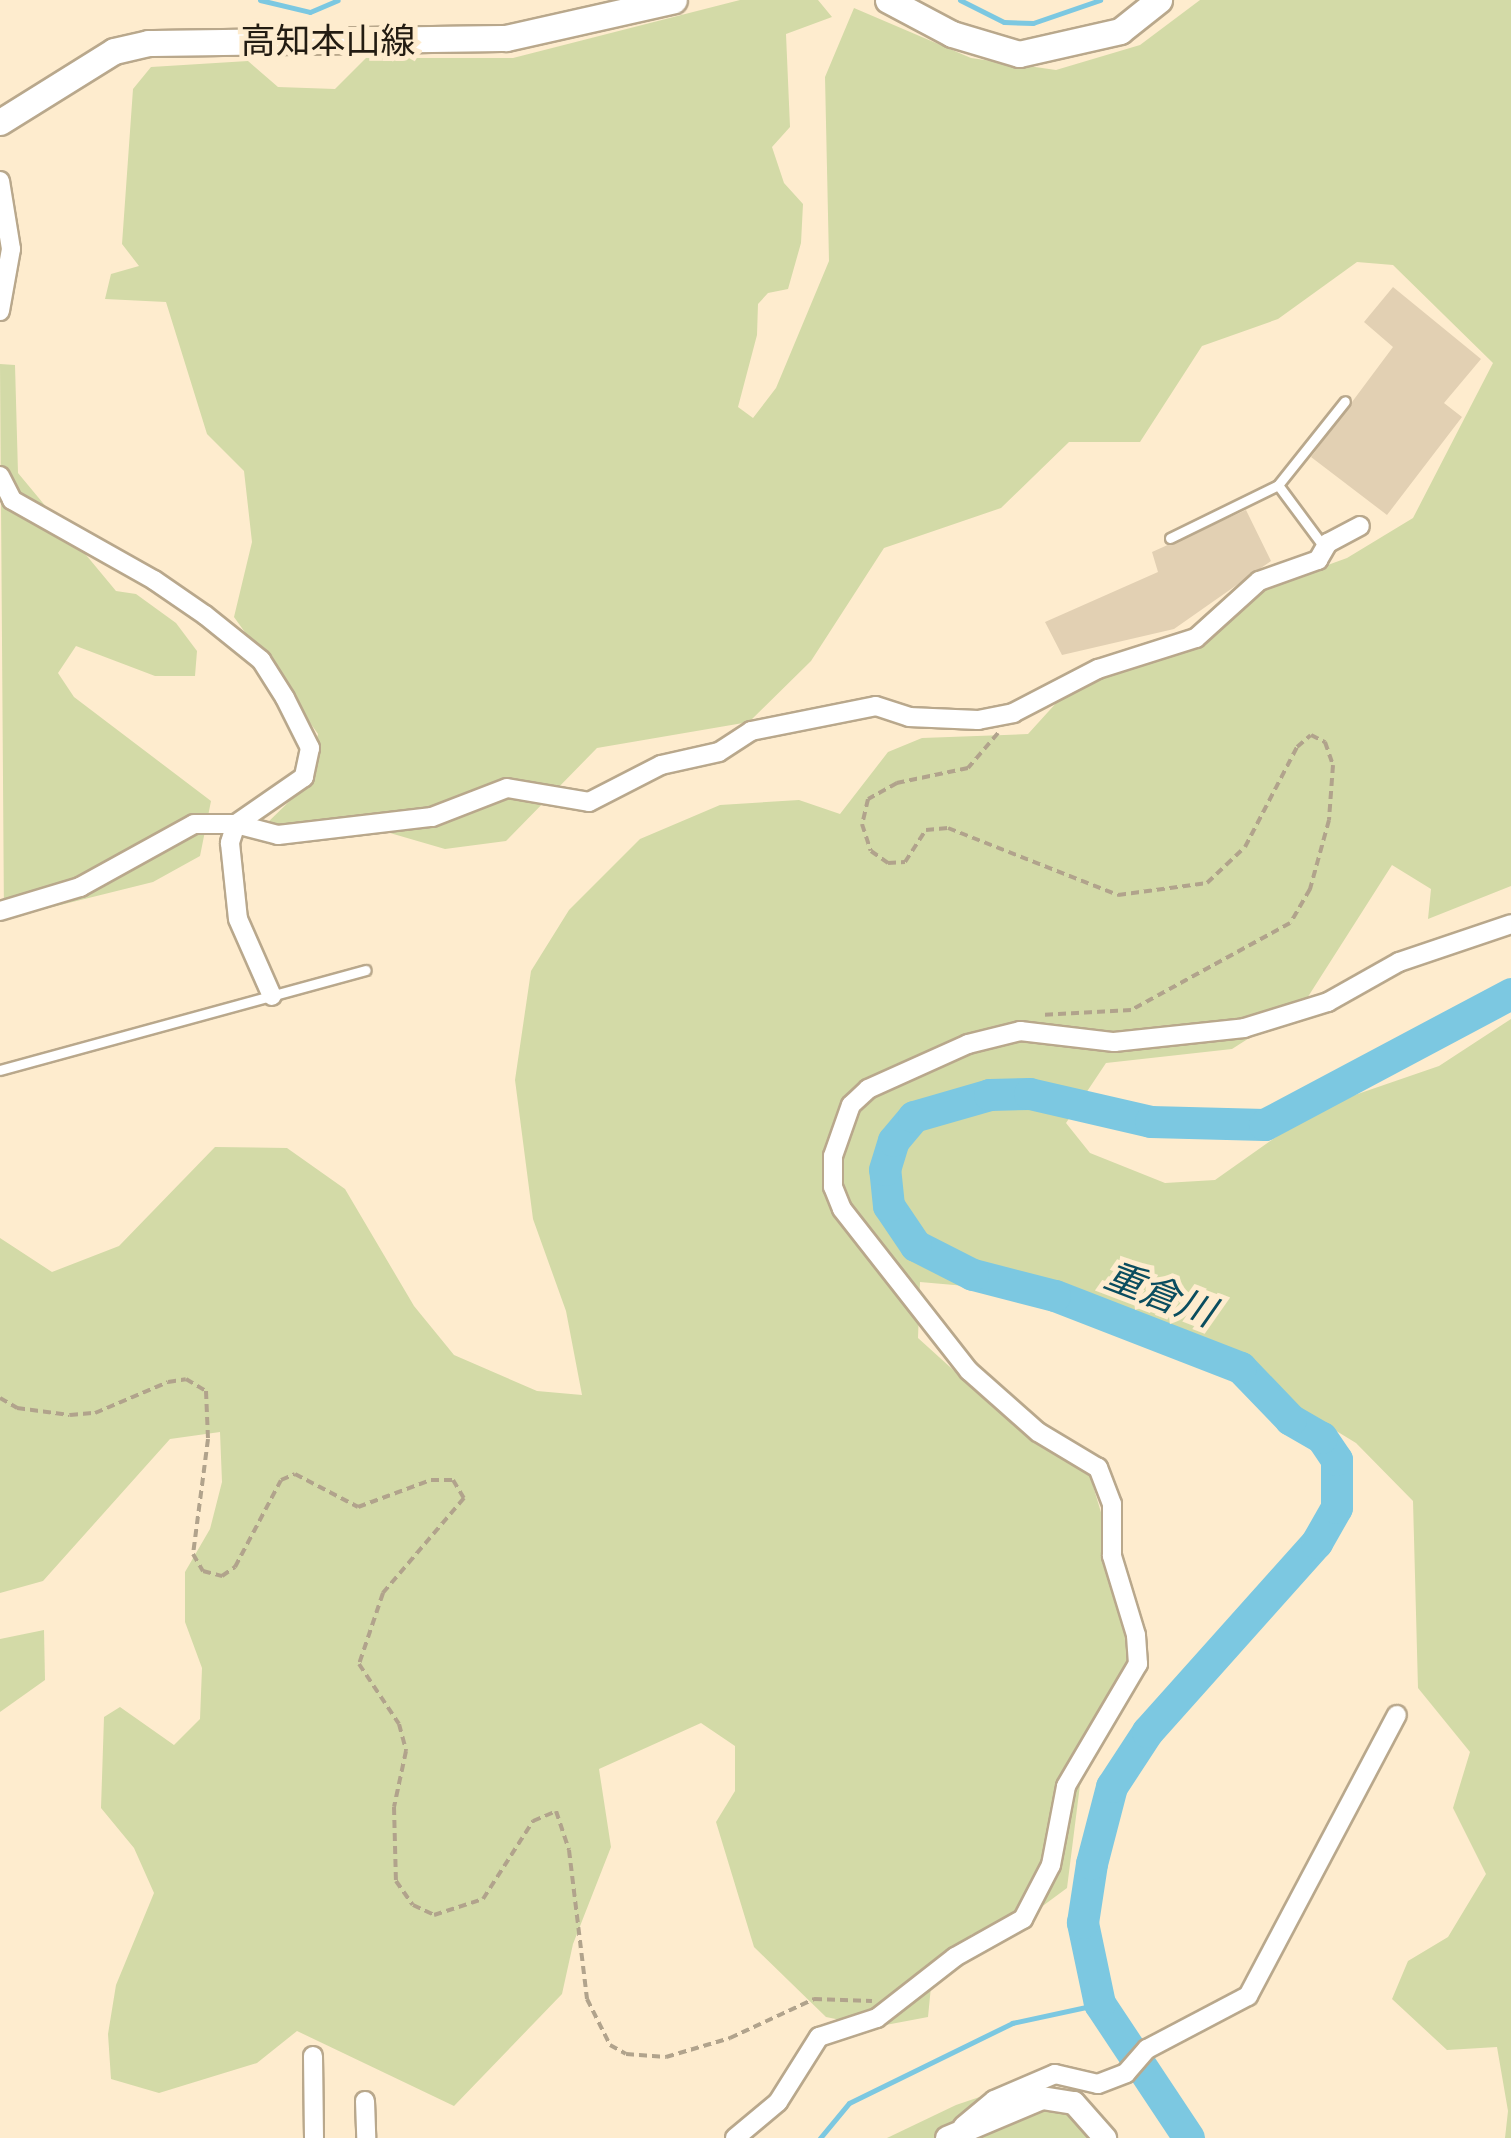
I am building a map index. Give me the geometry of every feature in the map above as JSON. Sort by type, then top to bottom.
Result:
[{"type":"main road","name":"高知本山線","points":[[0,122],[114,52],[148,43],[506,38],[674,0]]},
{"type":"main road","points":[[888,0],[952,34],[1019,54],[1120,30],[1159,0]]},
{"type":"street","points":[[0,181],[11,249],[0,311]]},
{"type":"street","points":[[0,476],[12,500],[154,580],[261,660],[310,748],[304,778],[236,824],[230,879],[238,918],[272,996]]},
{"type":"street","points":[[0,911],[80,887],[194,824],[236,824],[278,834],[432,818],[507,788],[589,802],[661,765],[719,752],[751,732],[876,706],[909,717],[978,720],[1013,713],[1098,669],[1196,638],[1259,580],[1318,560],[1325,549],[1360,526]]},
{"type":"street","points":[[735,2138],[778,2102],[819,2036],[859,2028],[897,2004],[955,1957],[1023,1918],[1041,1894],[1066,1786],[1138,1664],[1112,1556],[1112,1504],[1098,1468],[1038,1432],[969,1370],[912,1305],[833,1187],[839,1128],[868,1089],[968,1044],[1020,1031],[1114,1042],[1244,1028],[1328,1002],[1399,962],[1511,924]]},
{"type":"street","points":[[949,2137],[994,2100],[1043,2078],[1066,2074],[1098,2084],[1126,2073],[1129,2063],[1146,2049],[1248,1996],[1396,1715]]},
{"type":"street","points":[[313,2056],[314,2138]]},
{"type":"street","points":[[949,2137],[1026,2102],[1060,2098],[1089,2113],[1105,2138]]},
{"type":"street","points":[[365,2101],[366,2138]]},
{"type":"lane","points":[[1170,538],[1278,486],[1345,402]]},
{"type":"lane","points":[[1278,486],[1325,549]]},
{"type":"lane","points":[[0,1070],[366,970]]},
{"type":"path","points":[[1013,713],[968,768],[897,783],[868,799],[862,824],[871,851],[888,862],[905,862],[926,830],[948,828],[1118,895],[1207,883],[1245,847],[1297,747],[1311,734],[1325,742],[1333,765],[1330,820],[1310,888],[1290,922],[1131,1010],[1071,1009],[1038,1016],[1020,1031]]},
{"type":"path","points":[[0,1398],[17,1408],[70,1415],[95,1413],[168,1382],[186,1380],[206,1391],[208,1439],[193,1554],[203,1571],[222,1576],[235,1568],[281,1480],[295,1474],[358,1507],[431,1480],[453,1480],[464,1498],[383,1593],[360,1652],[368,1683],[398,1724],[406,1751],[394,1807],[396,1881],[412,1906],[434,1916],[468,1909],[494,1887],[534,1821],[556,1810],[570,1850],[587,1999],[610,2045],[626,2054],[666,2057],[730,2038],[814,1999],[897,2004]]},
{"type":"green space","points":[[740,0],[818,0],[832,17],[786,34],[790,127],[772,147],[784,183],[803,204],[801,243],[788,289],[768,293],[758,304],[757,335],[738,407],[753,418],[776,388],[829,261],[825,77],[854,8],[971,58],[1056,70],[1140,45],[1200,0],[1511,0],[1511,886],[1428,919],[1431,889],[1392,865],[1304,1003],[1232,1049],[1106,1063],[1066,1123],[1090,1153],[1165,1183],[1215,1180],[1317,1108],[1439,1066],[1511,1019],[1511,2138],[1505,2138],[1508,2111],[1497,2047],[1447,2050],[1392,1999],[1408,1961],[1448,1937],[1486,1874],[1453,1808],[1470,1752],[1418,1688],[1413,1501],[1356,1443],[1181,1336],[977,1287],[920,1282],[918,1338],[992,1405],[1082,1449],[1109,1539],[1130,1640],[1127,1691],[1080,1785],[1067,1888],[1021,1922],[972,1934],[933,1966],[928,2017],[875,2027],[826,2017],[754,1947],[716,1822],[735,1791],[735,1746],[701,1723],[599,1769],[611,1847],[573,1944],[562,1994],[454,2106],[297,2031],[257,2063],[159,2093],[111,2079],[108,2034],[116,1985],[154,1893],[134,1848],[101,1808],[104,1717],[120,1707],[174,1745],[200,1719],[202,1668],[185,1622],[185,1572],[210,1529],[222,1482],[220,1432],[170,1439],[43,1581],[0,1593],[0,1238],[52,1272],[119,1246],[215,1147],[287,1148],[345,1189],[414,1306],[454,1355],[537,1391],[582,1395],[566,1311],[533,1219],[515,1080],[531,971],[569,910],[640,839],[720,805],[799,800],[840,814],[888,752],[922,738],[1028,734],[1088,668],[1182,642],[1270,586],[1347,558],[1413,518],[1493,363],[1393,265],[1357,262],[1278,319],[1202,346],[1140,442],[1069,442],[1001,508],[884,548],[811,661],[749,722],[597,748],[506,841],[445,849],[359,824],[263,827],[304,787],[318,734],[234,617],[252,542],[244,471],[207,434],[166,302],[105,299],[111,274],[139,266],[122,244],[133,89],[151,67],[248,61],[278,87],[335,89],[366,58],[513,58]]},
{"type":"green space","points":[[0,364],[15,365],[18,473],[116,591],[136,594],[176,623],[197,651],[195,676],[155,676],[76,646],[58,673],[74,697],[211,801],[200,856],[153,882],[4,919]]},
{"type":"green space","points":[[44,1630],[45,1680],[0,1712],[0,1639]]},
{"type":"green space","points":[[1030,2080],[1094,2138],[887,2138],[956,2105]]},
{"type":"building","points":[[1393,287],[1481,359],[1444,403],[1462,417],[1387,515],[1311,457],[1393,347],[1364,322]]},
{"type":"building","points":[[1246,510],[1271,561],[1174,629],[1062,655],[1045,622],[1158,572],[1152,552]]},
{"type":"waterway","points":[[260,0],[310,12],[338,0]]},
{"type":"waterway","points":[[960,0],[1004,22],[1033,23],[1100,0]]},
{"type":"waterway","name":"重倉川","points":[[1189,2138],[1100,2004],[1083,1923],[1092,1864],[1112,1787],[1148,1732],[1317,1543],[1337,1508],[1337,1460],[1322,1438],[1291,1420],[1241,1368],[1055,1296],[973,1275],[916,1246],[889,1206],[885,1170],[894,1141],[914,1117],[990,1095],[1030,1094],[1151,1122],[1265,1125],[1511,994]]},
{"type":"waterway","points":[[820,2138],[849,2103],[1012,2023],[1100,2004]]}]
